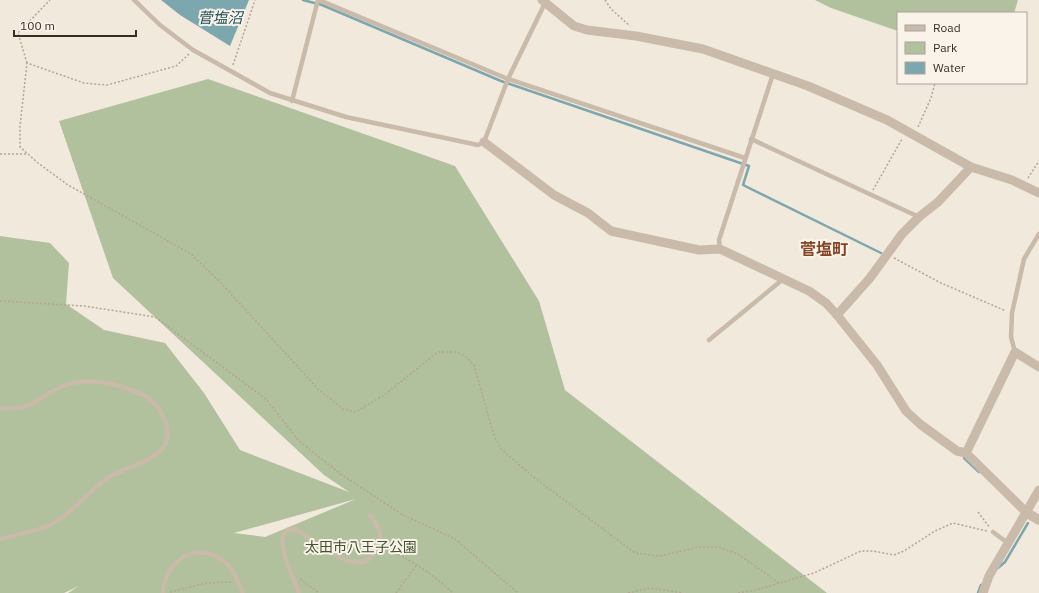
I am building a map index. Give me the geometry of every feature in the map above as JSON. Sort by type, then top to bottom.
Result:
[{"type":"street","points":[[544,1],[574,26],[587,30],[636,36],[703,49],[744,62],[808,86],[849,102],[910,132],[971,167],[1024,185],[1039,193]]},
{"type":"street","points":[[484,142],[554,195],[588,213],[610,231],[699,250],[720,249],[782,280],[809,291],[826,302],[877,365],[906,411],[920,424],[957,451],[966,453],[1027,513],[1039,520]]},
{"type":"street","points":[[836,315],[870,278],[902,234],[919,217],[938,202],[971,167]]},
{"type":"street","points":[[966,453],[1015,352],[1039,366]]},
{"type":"street","points":[[983,593],[989,576],[1009,544],[1039,490]]},
{"type":"lane","points":[[134,0],[160,25],[193,50],[270,93],[346,117],[478,145],[484,142],[508,79],[544,1]]},
{"type":"lane","points":[[292,101],[318,0],[508,79],[745,158]]},
{"type":"lane","points":[[720,249],[719,240],[773,74]]},
{"type":"lane","points":[[751,139],[919,217]]},
{"type":"lane","points":[[1015,352],[1011,337],[1012,313],[1024,259],[1039,234]]},
{"type":"lane","points":[[709,340],[782,280]]},
{"type":"lane","points":[[0,408],[18,409],[32,405],[68,384],[79,382],[108,383],[132,390],[151,401],[160,411],[167,426],[168,433],[167,440],[160,451],[153,457],[110,477],[59,520],[38,529],[0,539]]},
{"type":"lane","points":[[299,593],[284,554],[283,535],[288,530],[295,529],[343,559],[361,564],[370,559],[380,542],[381,534],[379,527],[370,515]]},
{"type":"lane","points":[[993,532],[1009,544]]},
{"type":"lane","points":[[163,593],[163,587],[169,570],[177,561],[189,554],[202,552],[214,555],[225,562],[234,573],[243,593]]},
{"type":"path","points":[[50,0],[18,33],[27,63],[20,147],[68,185],[191,254],[257,321],[308,379],[343,409],[354,412],[373,402],[438,352],[456,352],[465,356],[474,365],[494,436],[502,450],[536,479],[635,552],[661,556],[699,547],[718,547],[738,554],[779,583]]},
{"type":"path","points":[[231,71],[255,0]]},
{"type":"path","points":[[605,0],[611,10],[634,30],[636,36]]},
{"type":"path","points":[[27,63],[84,83],[107,85],[176,66],[193,50]]},
{"type":"path","points":[[871,194],[931,98],[935,84]]},
{"type":"path","points":[[0,154],[27,154]]},
{"type":"path","points":[[1024,185],[1039,161]]},
{"type":"path","points":[[887,255],[940,283],[1012,313]]},
{"type":"path","points":[[0,301],[84,306],[155,317],[266,399],[299,442],[342,476],[403,515],[455,539],[518,593]]},
{"type":"path","points":[[978,512],[993,532]]},
{"type":"path","points":[[738,593],[756,590],[814,573],[861,551],[873,551],[894,555],[904,551],[935,531],[953,523],[993,532]]},
{"type":"path","points":[[389,551],[417,564],[453,593]]},
{"type":"path","points":[[396,593],[417,564]]},
{"type":"path","points":[[295,581],[301,579],[319,593]]},
{"type":"path","points":[[168,593],[186,587],[206,583],[220,581],[238,582]]},
{"type":"path","points":[[628,593],[650,588],[683,593]]},
{"type":"green space","points":[[815,0],[1018,0],[1014,12],[897,12],[897,31],[831,8]]},
{"type":"green space","name":"太田市八王子公園","points":[[208,79],[455,166],[539,301],[565,390],[827,593],[68,593],[79,586],[64,593],[0,593],[0,236],[50,243],[69,263],[66,304],[104,330],[165,343],[204,393],[240,450],[349,492],[324,475],[113,278],[59,121]],"holes":[[[356,499],[265,537],[234,533]]]},
{"type":"water","name":"菅塩沼","points":[[161,0],[249,0],[230,46],[180,15]]},
{"type":"waterway","points":[[303,0],[322,5],[501,81],[749,166],[743,185],[881,253]]},
{"type":"waterway","points":[[964,458],[979,472]]},
{"type":"waterway","points":[[998,568],[1005,562],[1028,523]]},
{"type":"waterway","points":[[978,593],[981,585]]},
{"type":"district","name":"菅塩町","points":[[824,249]]}]
